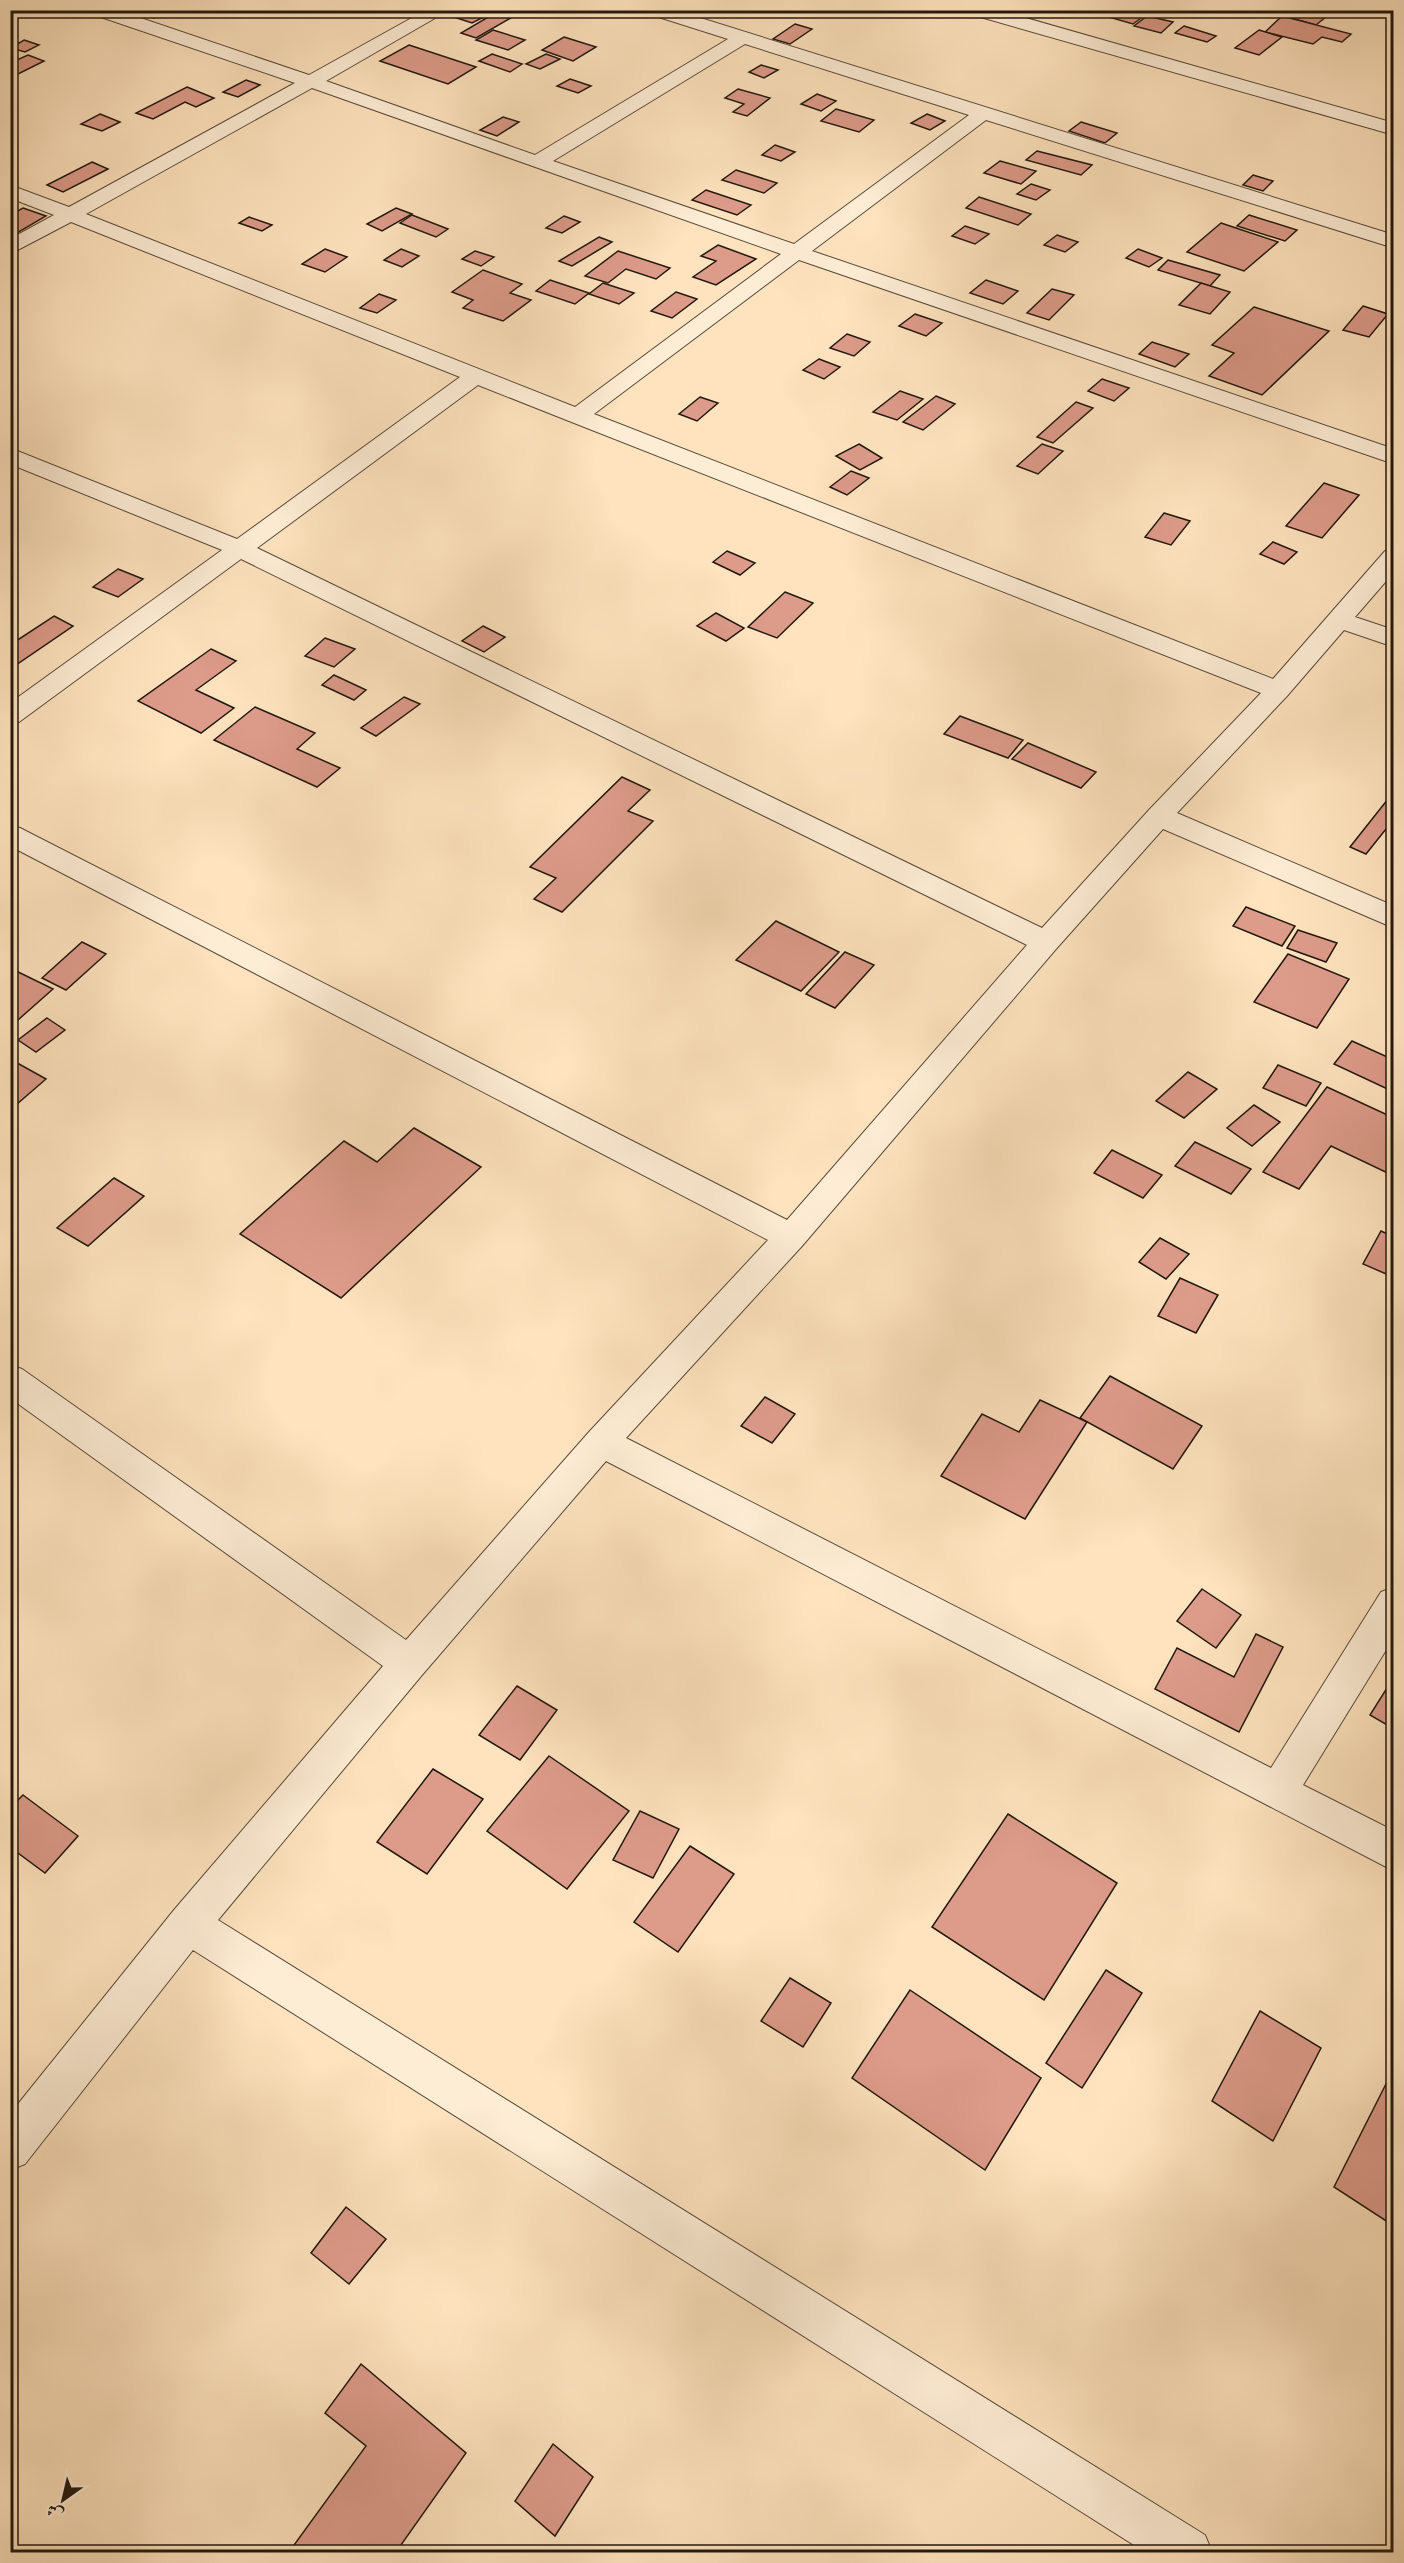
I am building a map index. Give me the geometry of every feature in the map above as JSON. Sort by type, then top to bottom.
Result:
[{"type":"street","points":[[98,10],[1394,457]]},
{"type":"street","points":[[10,248],[440,10]]},
{"type":"street","points":[[655,10],[1394,242]]},
{"type":"street","points":[[976,10],[1394,129]]},
{"type":"street","points":[[537,162],[743,38]]},
{"type":"street","points":[[577,416],[799,253],[983,113]]},
{"type":"street","points":[[10,191],[1278,690]]},
{"type":"street","points":[[10,716],[476,376]]},
{"type":"street","points":[[10,455],[238,548],[1046,942]]},
{"type":"street","points":[[10,2149],[188,1924],[601,1442],[791,1237],[1046,942],[1159,816],[1278,690],[1394,556]]},
{"type":"street","points":[[1339,620],[1394,639]]},
{"type":"street","points":[[1159,816],[1394,918]]},
{"type":"street","points":[[10,834],[791,1237]]},
{"type":"street","points":[[10,1379],[409,1664]]},
{"type":"street","points":[[601,1442],[1394,1852]]},
{"type":"street","points":[[1278,1791],[1394,1603]]},
{"type":"street","points":[[188,1924],[1188,2553]]},
{"type":"building","points":[[140,10],[169,10],[154,18],[137,12]]},
{"type":"building","points":[[500,10],[516,15],[476,38],[461,33]]},
{"type":"building","points":[[1093,10],[1128,10],[1145,15],[1133,24],[1091,12]]},
{"type":"building","points":[[1286,10],[1308,10],[1327,16],[1316,25],[1281,15]]},
{"type":"building","points":[[471,11],[486,16],[472,23],[457,18]]},
{"type":"building","points":[[1147,16],[1173,22],[1161,33],[1134,26]]},
{"type":"building","points":[[1282,16],[1351,34],[1342,42],[1322,37],[1313,44],[1265,32]]},
{"type":"building","points":[[795,24],[812,29],[790,44],[773,39]]},
{"type":"building","points":[[1184,26],[1216,36],[1207,42],[1175,33]]},
{"type":"building","points":[[493,30],[525,40],[508,50],[476,40]]},
{"type":"building","points":[[1259,30],[1282,37],[1259,55],[1235,48]]},
{"type":"building","points":[[564,37],[596,47],[573,61],[542,50]]},
{"type":"building","points":[[24,40],[39,45],[25,52],[11,48]]},
{"type":"building","points":[[409,45],[476,67],[448,84],[380,61]]},
{"type":"building","points":[[492,54],[522,64],[510,72],[479,61]]},
{"type":"building","points":[[546,54],[560,59],[540,69],[526,64]]},
{"type":"building","points":[[28,55],[44,61],[10,78],[10,63]]},
{"type":"building","points":[[761,65],[778,70],[764,78],[749,72]]},
{"type":"building","points":[[570,79],[591,86],[578,93],[557,86]]},
{"type":"building","points":[[246,80],[260,85],[238,97],[223,92]]},
{"type":"building","points":[[187,87],[214,98],[196,107],[185,102],[153,119],[136,113]]},
{"type":"building","points":[[738,89],[770,98],[747,116],[733,112],[744,104],[725,98]]},
{"type":"building","points":[[817,94],[836,101],[821,111],[801,104]]},
{"type":"building","points":[[836,109],[874,120],[859,132],[821,121]]},
{"type":"building","points":[[100,114],[120,122],[102,131],[81,124]]},
{"type":"building","points":[[927,114],[945,121],[930,130],[911,123]]},
{"type":"building","points":[[503,117],[519,122],[497,136],[480,130]]},
{"type":"building","points":[[1081,122],[1117,133],[1105,143],[1069,131]]},
{"type":"building","points":[[775,145],[795,152],[781,161],[762,155]]},
{"type":"building","points":[[1037,151],[1092,165],[1081,175],[1026,160]]},
{"type":"building","points":[[1000,161],[1036,171],[1021,184],[984,173]]},
{"type":"building","points":[[92,162],[108,169],[63,192],[47,185]]},
{"type":"building","points":[[736,170],[777,183],[764,193],[722,180]]},
{"type":"building","points":[[1253,175],[1273,181],[1263,191],[1243,185]]},
{"type":"building","points":[[1031,184],[1050,190],[1036,200],[1017,194]]},
{"type":"building","points":[[706,190],[751,205],[737,215],[692,200]]},
{"type":"building","points":[[979,197],[1031,214],[1018,225],[966,208]]},
{"type":"building","points":[[23,208],[46,216],[17,233],[10,230],[10,215]]},
{"type":"building","points":[[396,208],[412,214],[382,231],[367,224]]},
{"type":"building","points":[[412,215],[448,229],[436,237],[400,223]]},
{"type":"building","points":[[1249,215],[1297,230],[1285,241],[1237,226]]},
{"type":"building","points":[[564,216],[580,222],[562,233],[546,228]]},
{"type":"building","points":[[249,217],[272,225],[262,231],[239,223]]},
{"type":"building","points":[[1221,223],[1278,242],[1244,271],[1187,252]]},
{"type":"building","points":[[965,226],[989,234],[975,244],[952,236]]},
{"type":"building","points":[[1057,235],[1078,242],[1065,252],[1044,245]]},
{"type":"building","points":[[599,237],[612,242],[572,266],[559,261]]},
{"type":"building","points":[[718,245],[756,259],[716,285],[693,277],[716,261],[701,256]]},
{"type":"building","points":[[325,249],[347,257],[325,272],[302,264]]},
{"type":"building","points":[[401,249],[419,256],[402,267],[384,260]]},
{"type":"building","points":[[1138,249],[1162,258],[1149,267],[1126,258]]},
{"type":"building","points":[[475,251],[494,257],[481,266],[462,259]]},
{"type":"building","points":[[618,251],[670,268],[656,279],[626,269],[608,283],[585,276]]},
{"type":"building","points":[[1168,260],[1220,275],[1210,286],[1158,270]]},
{"type":"building","points":[[483,270],[522,284],[510,293],[531,300],[503,321],[463,308],[473,300],[452,292]]},
{"type":"building","points":[[550,280],[589,293],[575,304],[536,291]]},
{"type":"building","points":[[986,280],[1018,291],[1003,304],[970,293]]},
{"type":"building","points":[[603,283],[634,293],[619,304],[589,294]]},
{"type":"building","points":[[1201,283],[1230,292],[1210,314],[1179,305]]},
{"type":"building","points":[[1052,289],[1074,295],[1049,320],[1027,313]]},
{"type":"building","points":[[676,292],[697,299],[672,318],[651,311]]},
{"type":"building","points":[[379,294],[396,300],[377,313],[360,308]]},
{"type":"building","points":[[1363,306],[1388,314],[1369,337],[1343,330]]},
{"type":"building","points":[[1254,307],[1329,331],[1262,395],[1209,376],[1234,353],[1212,345]]},
{"type":"building","points":[[915,314],[942,323],[926,336],[899,326]]},
{"type":"building","points":[[847,334],[870,342],[854,356],[830,348]]},
{"type":"building","points":[[1152,342],[1189,354],[1175,367],[1139,354]]},
{"type":"building","points":[[819,359],[840,367],[824,379],[803,370]]},
{"type":"building","points":[[1102,379],[1129,388],[1114,401],[1088,391]]},
{"type":"building","points":[[900,391],[923,399],[897,420],[873,412]]},
{"type":"building","points":[[936,396],[955,404],[923,430],[903,422]]},
{"type":"building","points":[[700,397],[718,403],[697,421],[679,414]]},
{"type":"building","points":[[1076,402],[1093,408],[1053,443],[1037,437]]},
{"type":"building","points":[[859,444],[882,458],[860,470],[836,456]]},
{"type":"building","points":[[1042,444],[1063,451],[1038,474],[1017,466]]},
{"type":"building","points":[[851,471],[869,478],[847,495],[830,487]]},
{"type":"building","points":[[1324,483],[1359,495],[1322,538],[1286,526]]},
{"type":"building","points":[[1164,513],[1190,521],[1171,545],[1145,537]]},
{"type":"building","points":[[1273,542],[1297,552],[1284,564],[1260,554]]},
{"type":"building","points":[[727,551],[755,563],[740,575],[713,562]]},
{"type":"building","points":[[118,569],[143,579],[118,597],[93,587]]},
{"type":"building","points":[[785,592],[813,603],[777,638],[748,627]]},
{"type":"building","points":[[716,613],[744,628],[726,641],[697,626]]},
{"type":"building","points":[[54,616],[73,626],[10,669],[10,645]]},
{"type":"building","points":[[483,626],[505,637],[484,652],[462,641]]},
{"type":"building","points":[[325,638],[355,649],[334,667],[305,656]]},
{"type":"building","points":[[211,649],[236,661],[196,690],[234,708],[201,733],[138,701]]},
{"type":"building","points":[[334,675],[366,690],[354,700],[322,685]]},
{"type":"building","points":[[404,697],[420,704],[376,736],[361,728]]},
{"type":"building","points":[[255,707],[315,733],[297,749],[340,768],[317,787],[214,740]]},
{"type":"building","points":[[960,716],[1023,740],[1008,758],[944,734]]},
{"type":"building","points":[[1028,743],[1096,772],[1081,788],[1012,759]]},
{"type":"building","points":[[622,777],[650,790],[628,811],[653,821],[562,912],[534,899],[556,878],[530,867]]},
{"type":"building","points":[[1392,794],[1394,819],[1366,854],[1350,847]]},
{"type":"building","points":[[1246,907],[1295,926],[1282,946],[1233,926]]},
{"type":"building","points":[[776,921],[839,952],[801,991],[736,960]]},
{"type":"building","points":[[1298,930],[1337,943],[1326,962],[1287,948]]},
{"type":"building","points":[[82,942],[106,954],[66,990],[42,978]]},
{"type":"building","points":[[845,952],[874,965],[835,1008],[806,994]]},
{"type":"building","points":[[1288,954],[1349,979],[1317,1028],[1254,1002]]},
{"type":"building","points":[[10,968],[53,989],[10,1027]]},
{"type":"building","points":[[47,1018],[65,1030],[36,1052],[18,1040]]},
{"type":"building","points":[[1352,1041],[1394,1060],[1394,1092],[1334,1064]]},
{"type":"building","points":[[10,1059],[46,1079],[17,1104],[10,1100]]},
{"type":"building","points":[[1278,1065],[1321,1083],[1306,1106],[1263,1088]]},
{"type":"building","points":[[1188,1072],[1217,1089],[1184,1118],[1156,1101]]},
{"type":"building","points":[[1327,1087],[1394,1118],[1394,1176],[1331,1146],[1299,1189],[1263,1172]]},
{"type":"building","points":[[1254,1105],[1280,1122],[1252,1146],[1227,1128]]},
{"type":"building","points":[[414,1128],[481,1167],[341,1298],[240,1234],[344,1141],[377,1162]]},
{"type":"building","points":[[1195,1142],[1251,1169],[1231,1194],[1175,1166]]},
{"type":"building","points":[[1112,1150],[1162,1175],[1143,1198],[1094,1173]]},
{"type":"building","points":[[114,1178],[144,1196],[88,1246],[57,1228]]},
{"type":"building","points":[[1381,1231],[1394,1237],[1394,1271],[1391,1276],[1363,1264]]},
{"type":"building","points":[[1160,1238],[1189,1254],[1166,1279],[1139,1262]]},
{"type":"building","points":[[1180,1278],[1218,1295],[1196,1333],[1158,1316]]},
{"type":"building","points":[[1110,1376],[1202,1426],[1173,1469],[1080,1418]]},
{"type":"building","points":[[765,1397],[795,1414],[772,1443],[741,1426]]},
{"type":"building","points":[[1040,1400],[1087,1422],[1025,1519],[941,1476],[982,1414],[1019,1432]]},
{"type":"building","points":[[1202,1589],[1241,1615],[1216,1648],[1177,1621]]},
{"type":"building","points":[[1256,1634],[1283,1647],[1239,1732],[1155,1689],[1177,1648],[1234,1677]]},
{"type":"building","points":[[1392,1680],[1394,1681],[1394,1729],[1370,1715]]},
{"type":"building","points":[[517,1686],[557,1710],[520,1760],[479,1735]]},
{"type":"building","points":[[549,1756],[629,1811],[567,1889],[487,1831]]},
{"type":"building","points":[[433,1769],[483,1799],[427,1874],[377,1842]]},
{"type":"building","points":[[23,1795],[78,1836],[45,1873],[10,1847],[10,1808]]},
{"type":"building","points":[[640,1811],[679,1829],[653,1878],[613,1860]]},
{"type":"building","points":[[1008,1814],[1117,1883],[1044,2000],[932,1927]]},
{"type":"building","points":[[690,1846],[734,1874],[678,1952],[634,1922]]},
{"type":"building","points":[[1106,1970],[1142,1993],[1082,2088],[1046,2063]]},
{"type":"building","points":[[790,1978],[831,2003],[803,2047],[761,2021]]},
{"type":"building","points":[[910,1990],[1041,2078],[985,2170],[852,2078]]},
{"type":"building","points":[[1260,2011],[1321,2048],[1273,2141],[1212,2101]]},
{"type":"building","points":[[1388,2080],[1394,2083],[1394,2226],[1334,2187]]},
{"type":"building","points":[[346,2207],[386,2239],[349,2284],[311,2253]]},
{"type":"building","points":[[361,2364],[466,2453],[396,2552],[289,2552],[366,2446],[325,2413]]},
{"type":"building","points":[[553,2444],[593,2477],[555,2536],[515,2501]]}]
